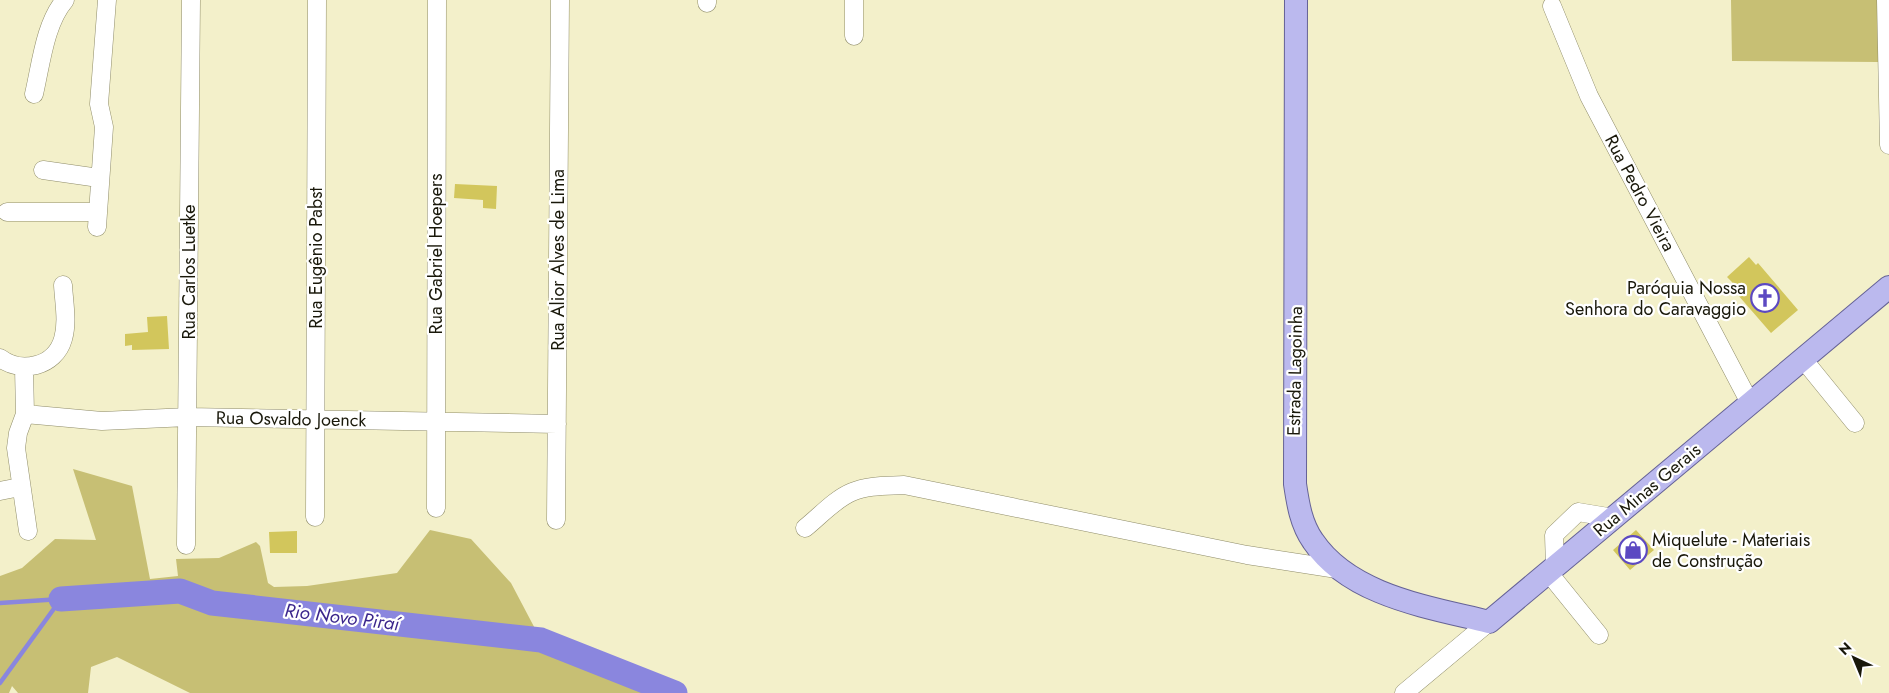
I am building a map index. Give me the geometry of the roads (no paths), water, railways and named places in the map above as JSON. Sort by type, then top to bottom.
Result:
[{"type":"main road","name":"Estrada Lagoinha","points":[[1296,0],[1295,477],[1302,520],[1312,540],[1337,569],[1367,586],[1411,602],[1489,622]]},
{"type":"main road","name":"Rua Minas Gerais","points":[[1489,622],[1889,287]]},
{"type":"street","points":[[34,94],[51,23],[57,9],[65,0]]},
{"type":"street","points":[[6,212],[97,220],[104,127],[99,104],[107,0]]},
{"type":"street","name":"Rua Carlos Luetke","points":[[186,545],[191,0]]},
{"type":"street","name":"Rua Eugênio Pabst","points":[[315,517],[317,0]]},
{"type":"street","name":"Rua Gabriel Hoepers","points":[[436,508],[437,0]]},
{"type":"street","name":"Rua Alior Alves de Lima","points":[[556,520],[560,0]]},
{"type":"street","points":[[854,0],[854,36]]},
{"type":"street","points":[[1296,0],[1308,0]]},
{"type":"street","points":[[1886,0],[1889,145]]},
{"type":"street","name":"Rua Pedro Vieira","points":[[1552,6],[1589,96],[1750,403]]},
{"type":"street","points":[[43,170],[99,178]]},
{"type":"street","points":[[0,358],[24,368],[39,365],[54,355],[62,341],[65,325],[63,285]]},
{"type":"street","points":[[1803,359],[1855,423]]},
{"type":"street","points":[[24,368],[25,414],[18,433],[16,448],[20,487],[28,530]]},
{"type":"street","name":"Rua Osvaldo Joenck","points":[[25,414],[102,422],[188,417],[557,424]]},
{"type":"street","points":[[805,528],[853,491],[878,486],[904,485],[1247,555],[1337,569]]},
{"type":"street","points":[[0,491],[20,487]]},
{"type":"street","points":[[1552,570],[1599,635]]},
{"type":"street","name":"Rua Minas Gerais","points":[[1404,693],[1489,622]]},
{"type":"waterway","name":"Rio Novo Piraí","points":[[61,599],[180,591],[212,603],[541,640],[675,693]]},
{"type":"waterway","name":"Rio Novo Piraí","points":[[0,603],[61,599]]},
{"type":"waterway","points":[[0,683],[61,599]]},
{"type":"place","name":"Paróquia Nossa Senhora do Caravaggio","points":[[1765,298]]},
{"type":"place","name":"Miquelute - Materiais de Construção","points":[[1633,550]]}]
